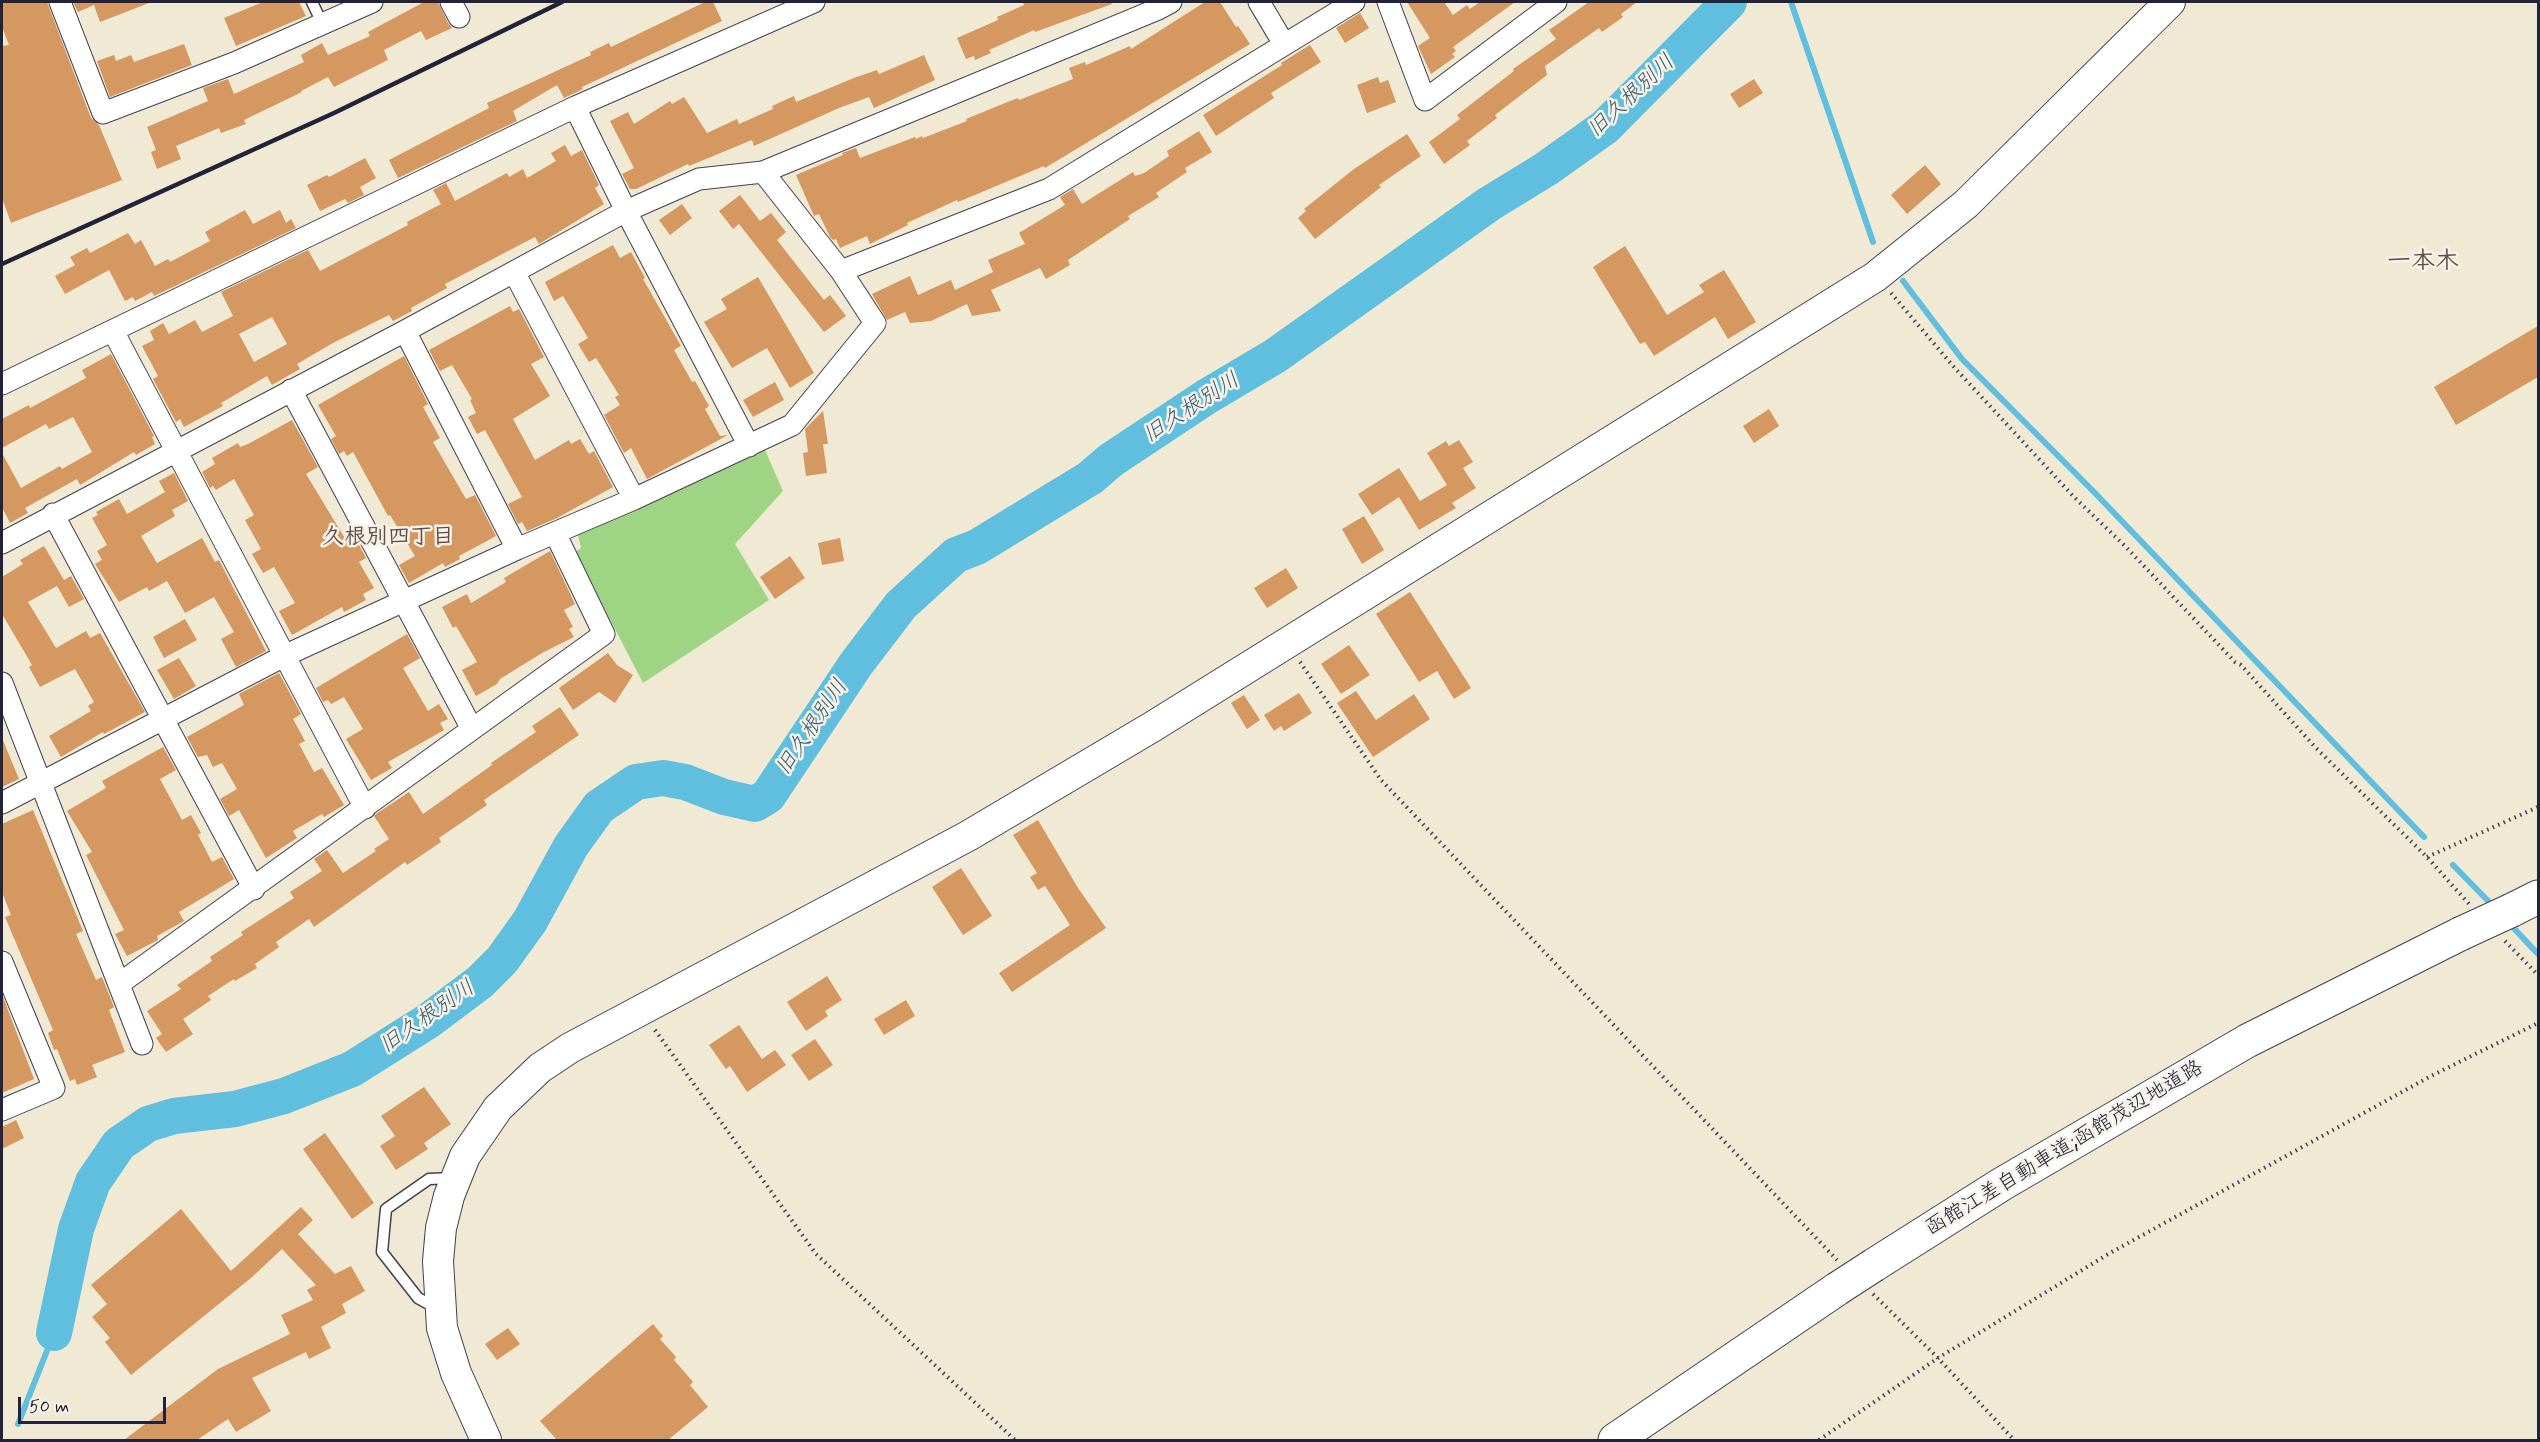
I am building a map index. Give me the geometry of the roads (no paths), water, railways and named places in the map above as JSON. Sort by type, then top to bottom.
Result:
[{"type":"highway","name":"函館江差自動車道;函館茂辺地道路","points":[[1615,1440],[1854,1276],[2002,1184],[2247,1041],[2525,903]]},
{"type":"street","points":[[60,2],[102,113],[234,63],[372,2]]},
{"type":"street","points":[[2,384],[575,107],[814,2]]},
{"type":"street","points":[[2,543],[53,514],[405,331],[626,211],[699,179],[763,172],[1147,14],[1171,2]]},
{"type":"street","points":[[1259,2],[1284,44]]},
{"type":"street","points":[[841,271],[1049,189],[1354,2]]},
{"type":"street","points":[[1389,2],[1425,100],[1556,2]]},
{"type":"street","points":[[486,1440],[456,1373],[442,1328],[438,1261],[441,1228],[449,1196],[465,1156],[498,1108],[518,1086],[570,1048],[968,836],[1152,728],[1875,277],[1966,204],[2170,2]]},
{"type":"street","points":[[575,107],[626,211],[749,446]]},
{"type":"street","points":[[2,803],[284,656],[517,549],[634,499],[792,425],[875,323],[841,271],[763,172]]},
{"type":"street","points":[[514,272],[634,499]]},
{"type":"street","points":[[113,331],[365,808]]},
{"type":"street","points":[[405,331],[517,549]]},
{"type":"street","points":[[291,390],[472,729]]},
{"type":"street","points":[[53,514],[254,889]]},
{"type":"street","points":[[119,984],[254,889],[604,634],[555,533]]},
{"type":"street","points":[[2,683],[142,1044]]},
{"type":"street","points":[[2,962],[54,1088],[2,1110]]},
{"type":"lane","points":[[312,2],[322,23]]},
{"type":"lane","points":[[440,1310],[418,1298],[382,1252],[387,1209],[429,1179],[456,1178]]},
{"type":"waterway","name":"旧久根別川","points":[[54,1333],[76,1229],[93,1182],[119,1144],[148,1124],[174,1116],[235,1109],[284,1096],[352,1069],[428,1021],[480,982],[502,960],[530,921],[571,846],[599,807],[636,782],[663,778],[685,782],[724,797],[755,804],[768,796],[856,664],[901,605],[956,555],[977,547],[1090,478],[1111,460],[1206,397],[1275,356],[1489,204],[1546,169],[1605,127],[1729,2]]},
{"type":"waterway","points":[[1791,2],[1873,242]]},
{"type":"waterway","points":[[1903,281],[1962,359],[2094,492],[2424,837]]},
{"type":"waterway","points":[[2453,865],[2495,908]]},
{"type":"waterway","points":[[2508,922],[2538,954]]},
{"type":"waterway","name":"旧久根別川","points":[[18,1424],[54,1333]]},
{"type":"railway","points":[[2,264],[334,113],[562,2]]},
{"type":"district","name":"一本木","points":[[2423,263]]},
{"type":"district","name":"久根別四丁目","points":[[388,538]]}]
